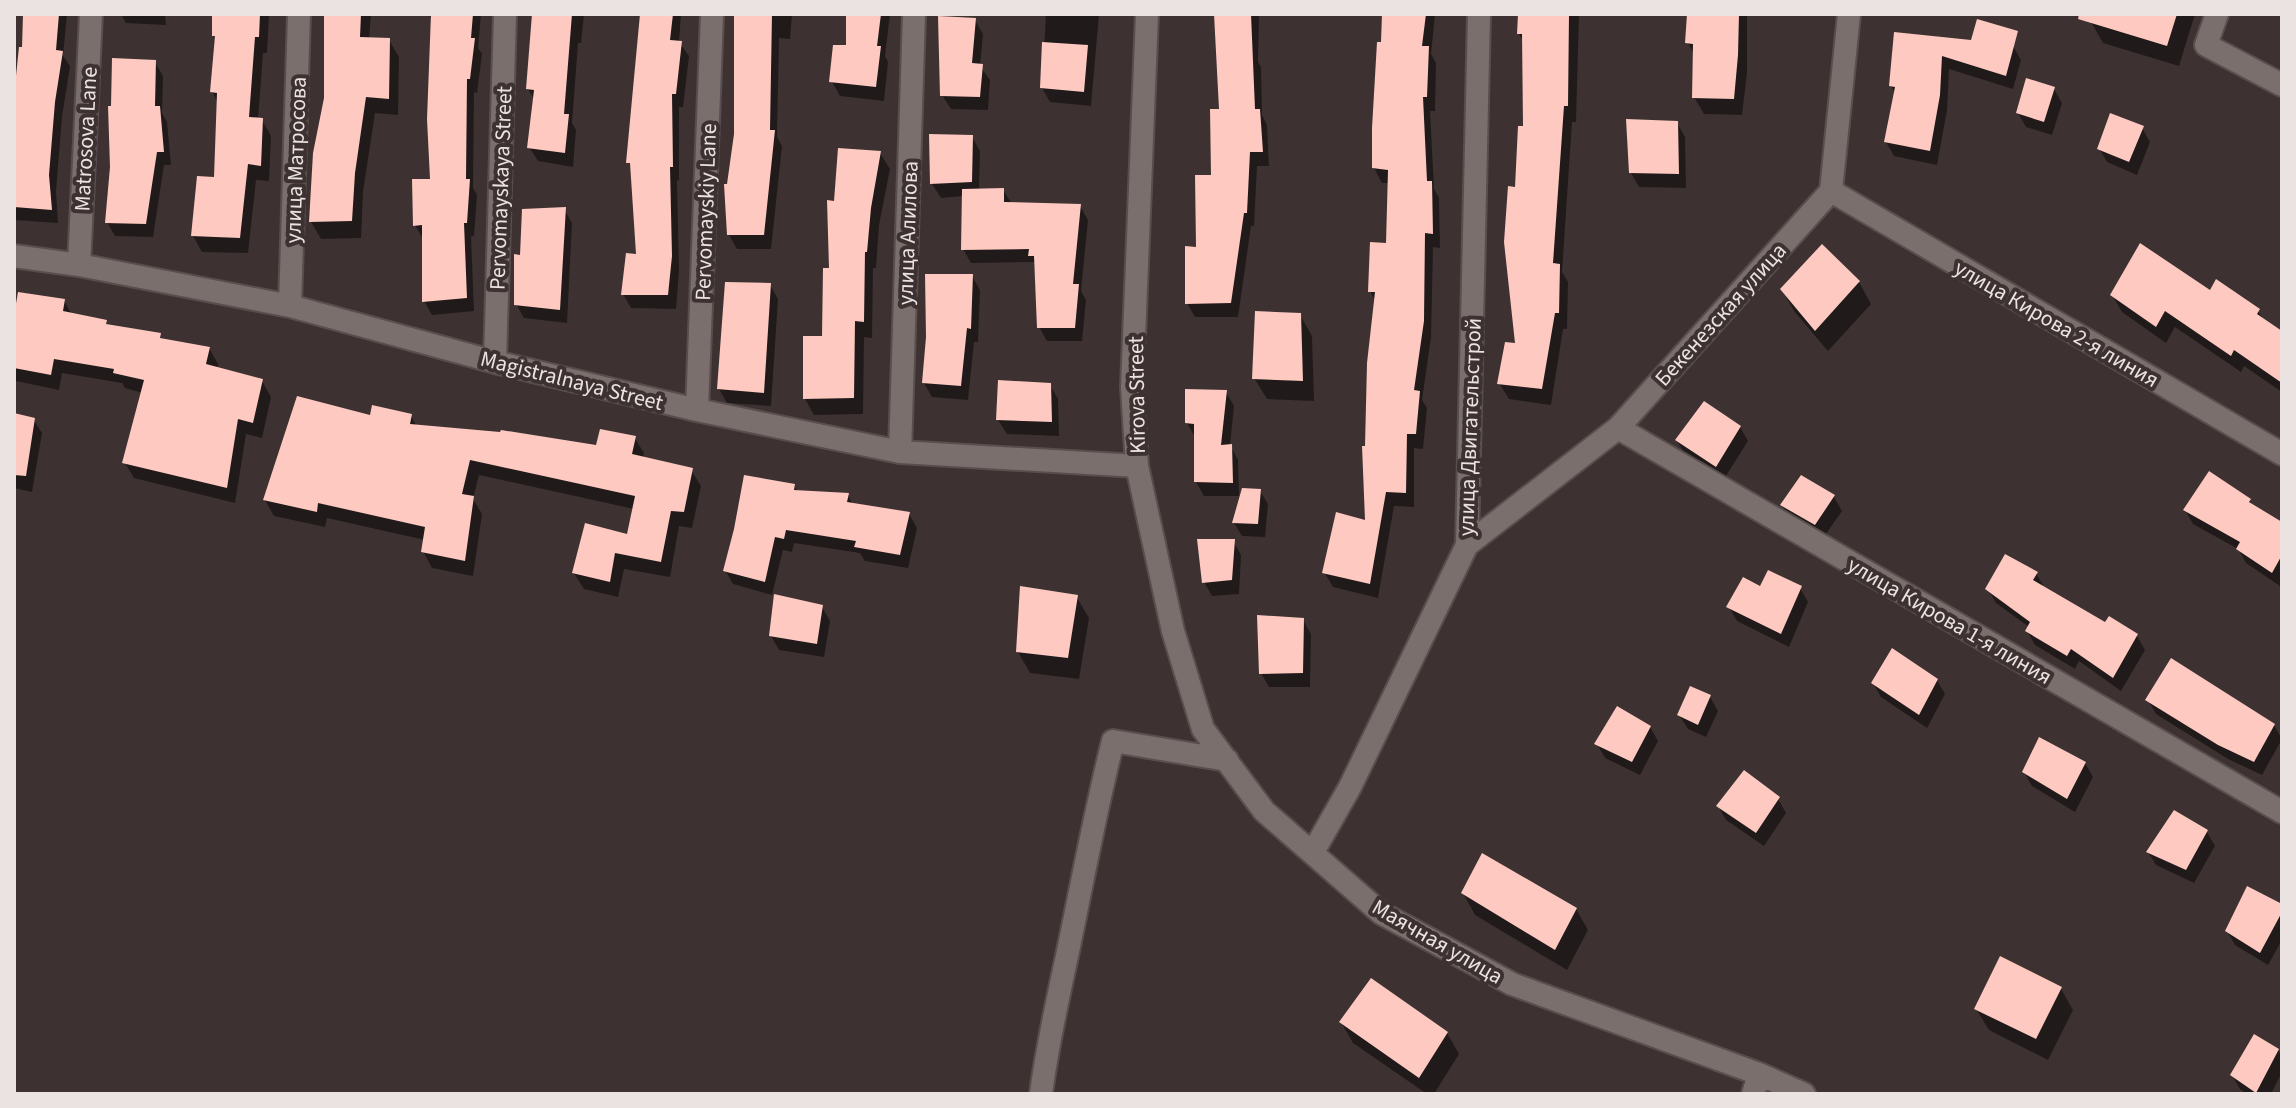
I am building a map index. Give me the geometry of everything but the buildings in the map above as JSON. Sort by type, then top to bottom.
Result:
[{"type":"street","name":"Matrosova Lane","points":[[79,265],[91,14]]},
{"type":"street","name":"улица Матросова","points":[[290,306],[299,14]]},
{"type":"street","name":"Pervomayskaya Street","points":[[495,362],[505,14]]},
{"type":"street","name":"Pervomayskiy Lane","points":[[697,410],[712,14]]},
{"type":"street","name":"улица Алилова","points":[[900,452],[914,14]]},
{"type":"street","name":"Kirova Street","points":[[1147,14],[1132,387],[1137,466],[1183,671],[1203,729],[1227,760]]},
{"type":"street","name":"улица Двигательстрой","points":[[1313,852],[1350,787],[1467,545],[1479,14]]},
{"type":"street","points":[[1831,191],[1849,14]]},
{"type":"street","points":[[2217,14],[2206,45],[2282,85]]},
{"type":"street","name":"Бекенезская улица","points":[[1467,545],[1618,428],[1831,191]]},
{"type":"street","name":"улица Кирова 2-я линия","points":[[1831,191],[2282,454]]},
{"type":"street","name":"Magistralnaya Street","points":[[14,256],[79,265],[290,306],[495,362],[697,410],[900,452],[1137,466]]},
{"type":"street","name":"улица Кирова 1-я линия","points":[[1618,428],[2282,812]]},
{"type":"street","points":[[1041,1094],[1048,1040],[1092,826],[1113,741],[1227,760]]},
{"type":"street","name":"Маячная улица","points":[[1227,760],[1264,811],[1381,913],[1512,984],[1756,1084],[1804,1094]]}]
